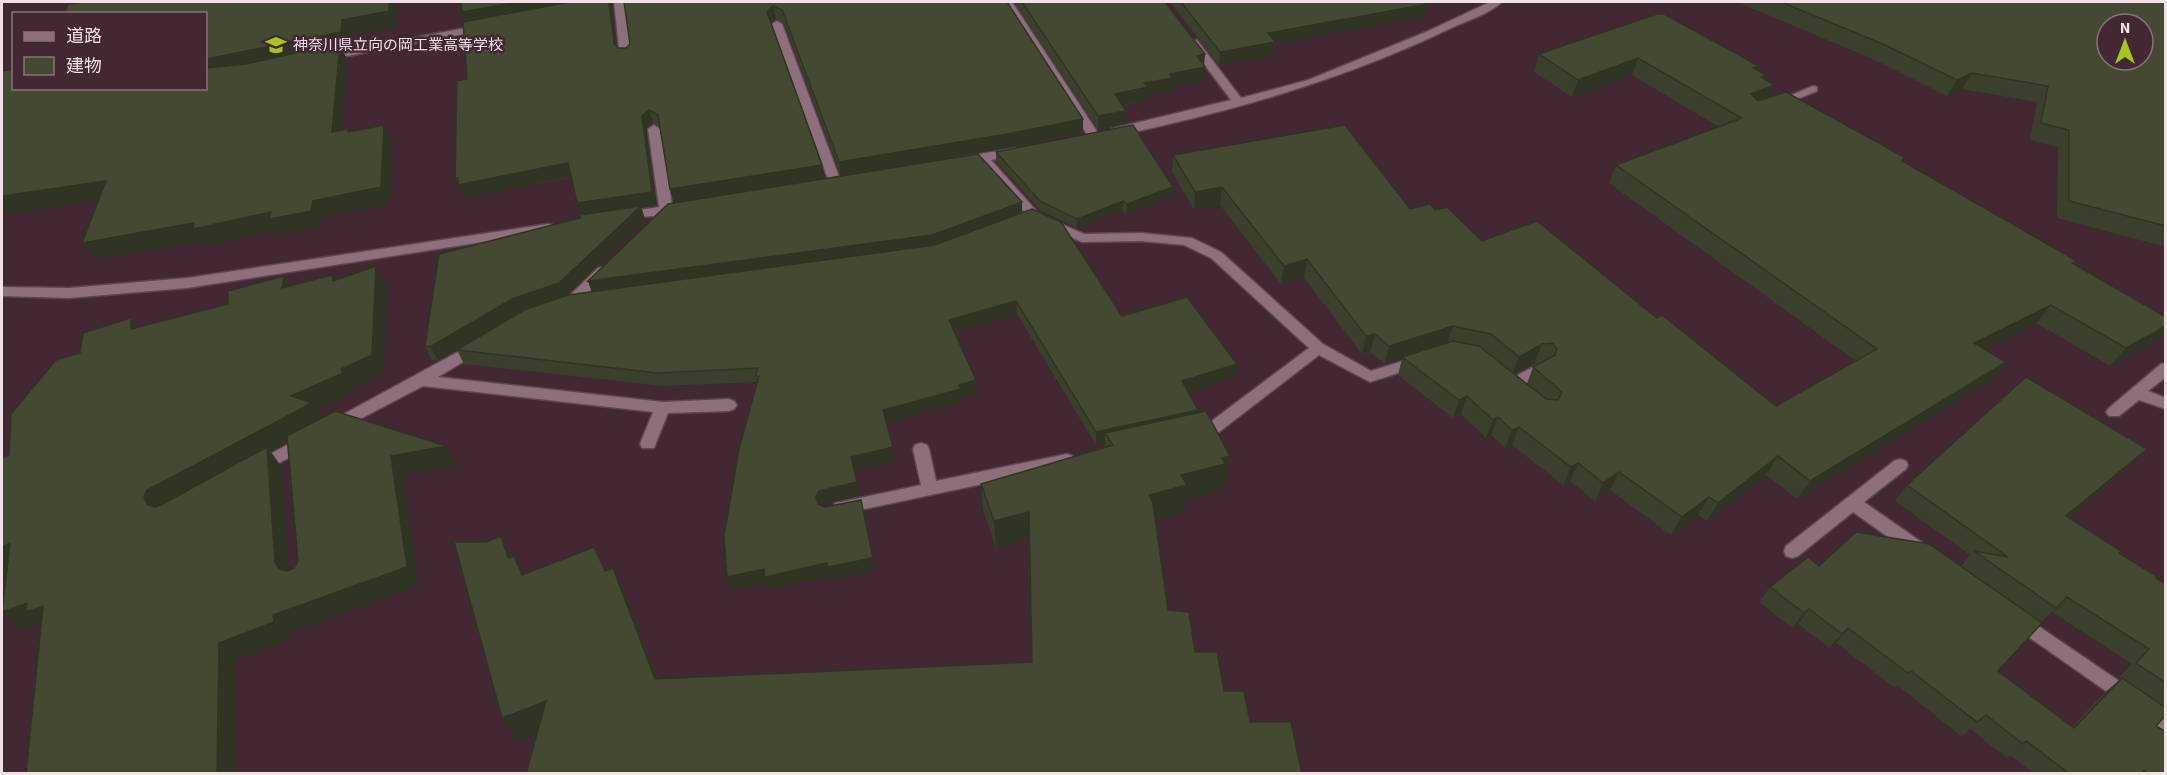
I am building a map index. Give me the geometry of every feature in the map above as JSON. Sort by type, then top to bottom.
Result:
[{"type":"street","points":[[619,2],[626,57]]},
{"type":"street","points":[[1007,2],[1089,137],[1164,122],[1312,82],[1430,34],[1497,2]]},
{"type":"street","points":[[777,24],[835,182]]},
{"type":"street","points":[[310,61],[490,27]]},
{"type":"street","points":[[1189,36],[1238,101]]},
{"type":"street","points":[[1762,109],[1813,89]]},
{"type":"street","points":[[1784,101],[1804,112]]},
{"type":"street","points":[[654,129],[666,210]]},
{"type":"street","points":[[949,163],[1029,149]]},
{"type":"street","points":[[983,158],[1034,215],[1082,238],[1141,237],[1187,241],[1216,255],[1318,348],[1370,377],[1436,356]]},
{"type":"street","points":[[608,219],[689,206]]},
{"type":"street","points":[[647,229],[666,210]]},
{"type":"street","points":[[1012,223],[1034,215]]},
{"type":"street","points":[[2,292],[69,293],[187,283],[561,226]]},
{"type":"street","points":[[571,302],[613,261]]},
{"type":"street","points":[[552,309],[571,302],[594,299]]},
{"type":"street","points":[[240,477],[421,380],[487,341]]},
{"type":"street","points":[[1179,436],[1214,428],[1318,348]]},
{"type":"street","points":[[1511,385],[1541,368]]},
{"type":"street","points":[[2114,412],[2166,368]]},
{"type":"street","points":[[421,380],[663,408],[729,405]]},
{"type":"street","points":[[2137,393],[2166,404]]},
{"type":"street","points":[[648,444],[663,408]]},
{"type":"street","points":[[290,449],[292,473]]},
{"type":"street","points":[[921,449],[930,489]]},
{"type":"street","points":[[829,511],[1077,458]]},
{"type":"street","points":[[1792,551],[1900,465]]},
{"type":"street","points":[[1853,502],[1931,558]]},
{"type":"street","points":[[2009,614],[2166,724]]},
{"type":"building","points":[[83,2],[389,2],[389,11],[342,20],[341,32],[207,59],[207,12],[65,12],[68,4]]},
{"type":"building","points":[[461,2],[518,2],[462,12]]},
{"type":"building","points":[[570,2],[609,2],[614,44],[618,48],[626,48],[630,44],[624,2],[1007,2],[1083,119],[839,162],[782,10],[773,6],[767,12],[822,165],[670,189],[658,115],[649,110],[642,116],[652,192],[577,203],[568,163],[458,185],[458,178],[455,178],[457,81],[467,79],[463,22]]},
{"type":"building","points":[[1022,2],[1165,2],[1205,54],[1197,56],[1205,67],[1170,74],[1173,78],[1144,83],[1148,87],[1115,94],[1126,111],[1098,116]]},
{"type":"building","points":[[1181,2],[1424,2],[1428,4],[1268,33],[1275,42],[1220,52]]},
{"type":"building","points":[[1781,2],[2166,2],[2166,226],[2069,201],[2069,130],[2041,123],[2048,86],[1972,73],[1957,80],[1883,44]]},
{"type":"building","points":[[1657,14],[1664,14],[1759,66],[1753,68],[1766,75],[1761,77],[1774,85],[1751,94],[1758,101],[1786,92],[1904,157],[1902,161],[2077,261],[2072,263],[2166,317],[2166,326],[2126,348],[2051,305],[1974,343],[2006,362],[1810,481],[1778,456],[1718,503],[1709,497],[1682,517],[1619,472],[1603,483],[1578,463],[1571,467],[1519,427],[1512,430],[1498,417],[1493,420],[1467,396],[1459,400],[1402,357],[1453,341],[1479,346],[1546,399],[1558,400],[1562,392],[1533,367],[1555,355],[1557,349],[1553,343],[1542,344],[1519,357],[1491,334],[1453,326],[1389,346],[1375,334],[1366,336],[1307,259],[1284,266],[1222,187],[1195,192],[1173,155],[1345,125],[1410,209],[1430,204],[1435,210],[1447,207],[1482,241],[1537,221],[1657,318],[1662,315],[1776,406],[1877,349],[1616,165],[1742,118],[1638,58],[1578,80],[1539,54]]},
{"type":"building","points":[[340,43],[332,132],[348,129],[348,132],[384,125],[381,187],[313,201],[311,211],[270,219],[271,212],[193,229],[194,223],[82,243],[106,181],[2,196],[2,71],[12,69],[12,90],[207,90],[207,68],[246,64]]},
{"type":"building","points":[[1133,125],[1173,187],[1127,204],[1123,201],[1077,219],[1040,201],[996,152]]},
{"type":"building","points":[[978,154],[1022,202],[932,235],[588,281],[668,204]]},
{"type":"building","points":[[641,206],[559,283],[512,299],[430,347],[425,346],[439,254],[580,218],[580,215]]},
{"type":"building","points":[[1032,209],[1061,222],[1122,316],[1187,297],[1237,364],[1182,381],[1198,410],[1096,432],[1016,301],[949,320],[976,380],[959,385],[961,389],[883,410],[893,447],[851,457],[857,482],[819,491],[816,497],[818,504],[825,507],[861,500],[873,558],[828,567],[827,563],[765,577],[764,569],[727,577],[724,536],[739,449],[759,376],[755,376],[758,368],[658,373],[457,350],[524,310],[568,295],[935,245]]},
{"type":"building","points":[[376,266],[372,355],[341,369],[343,373],[291,396],[312,403],[147,490],[144,497],[148,505],[155,507],[161,505],[267,447],[275,562],[279,569],[287,571],[294,568],[298,561],[287,436],[335,411],[446,446],[391,456],[407,567],[273,615],[274,622],[219,643],[217,774],[26,774],[43,606],[26,612],[27,603],[2,612],[10,543],[2,547],[2,458],[9,455],[11,414],[56,360],[80,353],[83,333],[131,318],[131,329],[228,304],[228,291],[284,276],[282,288],[332,275],[333,281]]},
{"type":"building","points":[[2026,377],[2147,449],[2066,516],[2121,551],[2119,553],[2166,584],[2166,683],[2136,663],[2149,649],[2067,597],[2056,608],[1974,551],[2008,557],[1907,485]]},
{"type":"building","points":[[1206,411],[1230,456],[1222,458],[1225,464],[1181,475],[1187,485],[1149,495],[1153,503],[1168,610],[1189,612],[1195,652],[1217,652],[1224,691],[1244,691],[1250,722],[1291,722],[1302,774],[526,774],[546,701],[502,718],[454,542],[486,542],[501,536],[508,558],[514,556],[522,575],[594,547],[605,571],[613,568],[655,679],[1032,662],[1029,512],[994,521],[981,484],[1113,445],[1105,433]]},
{"type":"building","points":[[1856,532],[1929,544],[2042,623],[1998,671],[2074,728],[2122,678],[2166,708],[2166,715],[2156,726],[2166,732],[2166,774],[2149,774],[2144,770],[2141,774],[2070,774],[2026,741],[2023,744],[1986,715],[1977,722],[1911,671],[1908,673],[1848,628],[1842,634],[1809,609],[1804,613],[1770,587],[1808,557],[1819,566]]},
{"type":"place","name":"神奈川県立向の岡工業高等学校","points":[[276,45]]}]
